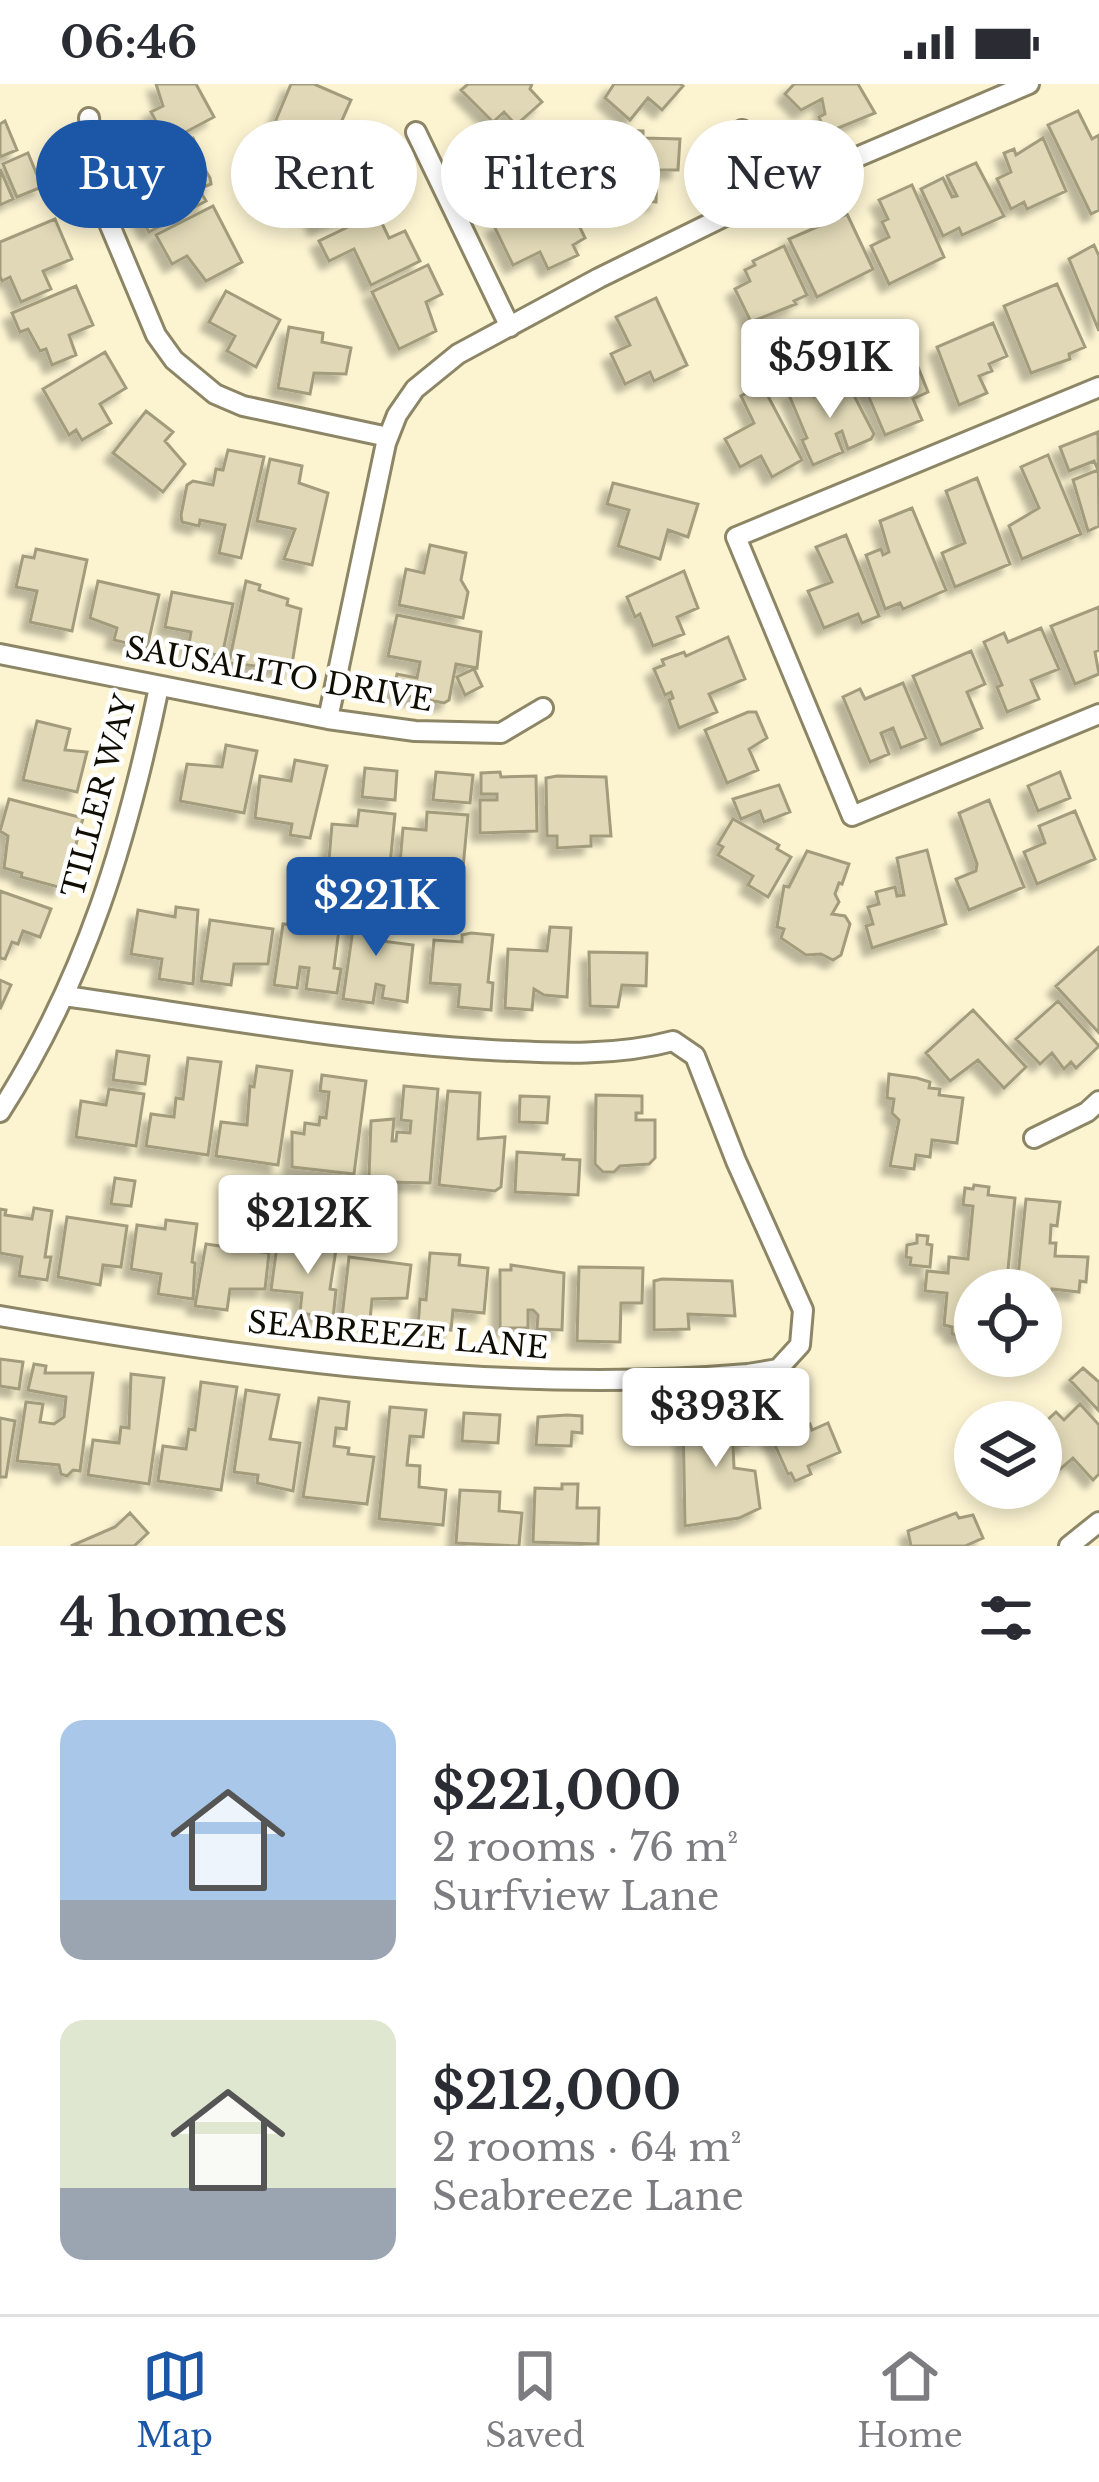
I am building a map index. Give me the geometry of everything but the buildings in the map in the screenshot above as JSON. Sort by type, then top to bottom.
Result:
[{"type":"street","points":[[864,154],[1029,84]]},
{"type":"street","points":[[88,118],[98,197],[156,334],[174,360],[196,381],[243,406],[388,436]]},
{"type":"street","points":[[417,134],[510,326]]},
{"type":"street","points":[[328,719],[388,436],[416,389],[432,372],[510,326],[703,228]]},
{"type":"street","points":[[1099,387],[736,537],[852,816],[1099,714]]},
{"type":"street","name":"SAUSALITO DRIVE","points":[[0,654],[328,719],[415,731],[501,733],[543,708]]},
{"type":"street","name":"TILLER WAY","points":[[0,1112],[64,996],[120,854],[160,687]]},
{"type":"street","name":"SEABREEZE LANE","points":[[0,1316],[124,1336],[418,1371],[559,1379],[707,1378],[778,1369],[800,1346],[803,1310],[736,1162],[695,1056],[673,1041],[648,1048],[566,1054],[444,1047],[64,996]]},
{"type":"street","points":[[1034,1138],[1087,1112],[1099,1100]]},
{"type":"street","points":[[1070,1546],[1099,1522]]}]
